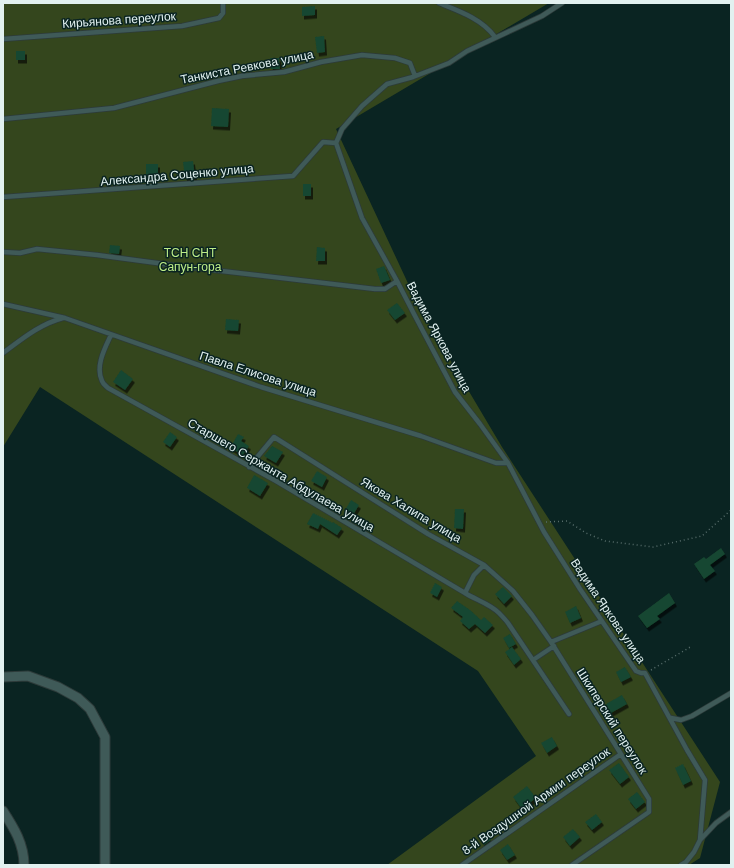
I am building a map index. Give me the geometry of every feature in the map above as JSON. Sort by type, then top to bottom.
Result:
[{"type":"street","points":[[3,678],[28,676],[52,685],[78,698],[90,709],[104,737],[105,865]]},
{"type":"street","points":[[3,812],[17,832],[24,856],[24,865]]},
{"type":"lane","name":"Кирьянова переулок","points":[[3,39],[182,26],[219,18],[223,13],[223,3]]},
{"type":"lane","points":[[439,3],[479,21],[492,32],[495,37]]},
{"type":"lane","points":[[336,143],[342,129],[362,106],[387,84],[415,76],[449,63],[467,51],[542,16],[562,3]]},
{"type":"lane","name":"Танкиста Ревкова улица","points":[[3,119],[114,108],[218,81],[242,76],[284,72],[321,62],[362,55],[395,58],[410,63],[415,76]]},
{"type":"lane","name":"Александра Соценко улица","points":[[3,197],[293,176],[323,142],[336,143]]},
{"type":"lane","name":"Вадима Яркова улица","points":[[336,143],[362,218],[398,281],[455,392],[508,463],[539,523],[580,589],[636,671],[645,673],[671,718],[686,750],[705,780],[700,840],[694,852],[686,862],[681,865]]},
{"type":"lane","points":[[3,252],[20,253],[37,249],[375,289],[386,289],[398,281]]},
{"type":"lane","name":"Павла Елисова улица","points":[[3,304],[65,318],[261,387],[421,436],[496,462],[508,463]]},
{"type":"lane","points":[[3,353],[32,332],[51,321],[65,318]]},
{"type":"lane","name":"Старшего Сержанта Абдулаева улица","points":[[111,335],[104,348],[100,371],[102,382],[108,388],[276,481],[465,593]]},
{"type":"lane","name":"Якова Халипа улица","points":[[249,467],[274,437],[428,534],[484,565],[513,591],[552,644]]},
{"type":"lane","points":[[484,565],[474,575],[465,593],[499,612],[569,714]]},
{"type":"lane","points":[[533,660],[552,644],[602,621]]},
{"type":"lane","name":"Шкиперский переулок","points":[[552,644],[649,799],[649,812],[572,865]]},
{"type":"lane","points":[[671,718],[681,720],[692,716],[731,693]]},
{"type":"lane","name":"8-й Воздушной Армии переулок","points":[[462,865],[621,754]]},
{"type":"lane","points":[[700,840],[716,823],[731,812]]},
{"type":"path","points":[[539,523],[552,520],[567,521],[586,533],[605,541],[653,547],[702,536],[731,510]]},
{"type":"path","points":[[645,673],[692,646]]},
{"type":"green space","name":"ТСН СНТ Сапун-гора","points":[[3,3],[549,3],[336,129],[420,309],[502,447],[720,782],[700,858],[689,865],[387,865],[536,756],[478,671],[40,387],[3,447]]},
{"type":"building","points":[[315,6],[315,15],[302,16],[302,7]]},
{"type":"building","points":[[324,36],[325,52],[317,53],[315,37]]},
{"type":"building","points":[[16,51],[25,51],[25,60],[16,60]]},
{"type":"building","points":[[270,58],[279,58],[280,69],[271,69]]},
{"type":"building","points":[[212,108],[229,109],[228,127],[211,126]]},
{"type":"building","points":[[193,161],[195,177],[185,178],[183,162]]},
{"type":"building","points":[[146,164],[158,164],[158,175],[146,175]]},
{"type":"building","points":[[303,184],[311,184],[311,196],[303,196]]},
{"type":"building","points":[[110,245],[120,246],[119,254],[109,253]]},
{"type":"building","points":[[317,247],[325,248],[325,261],[316,261]]},
{"type":"building","points":[[384,266],[390,280],[381,283],[376,269]]},
{"type":"building","points":[[397,303],[405,313],[395,320],[387,310]]},
{"type":"building","points":[[226,319],[239,320],[238,331],[225,330]]},
{"type":"building","points":[[121,370],[133,379],[125,390],[113,382]]},
{"type":"building","points":[[170,432],[177,437],[170,447],[163,442]]},
{"type":"building","points":[[238,434],[244,437],[241,441],[249,446],[243,455],[230,448]]},
{"type":"building","points":[[272,446],[283,452],[276,463],[264,456]]},
{"type":"building","points":[[317,471],[327,477],[322,487],[311,481]]},
{"type":"building","points":[[254,475],[268,483],[260,496],[247,488]]},
{"type":"building","points":[[351,500],[359,505],[353,515],[345,510]]},
{"type":"building","points":[[455,509],[464,509],[463,529],[454,528]]},
{"type":"building","points":[[313,513],[342,528],[337,535],[320,524],[318,529],[307,524]]},
{"type":"building","points":[[721,548],[725,554],[710,565],[715,571],[704,579],[694,564],[704,557],[706,559]]},
{"type":"building","points":[[435,583],[442,587],[437,597],[430,593]]},
{"type":"building","points":[[503,587],[512,596],[504,604],[495,594]]},
{"type":"building","points":[[669,593],[675,603],[657,616],[660,619],[647,628],[638,616]]},
{"type":"building","points":[[457,601],[481,620],[484,617],[493,625],[485,633],[475,624],[469,629],[460,621],[463,617],[451,608]]},
{"type":"building","points":[[576,606],[581,618],[570,623],[565,612]]},
{"type":"building","points":[[510,634],[516,644],[509,648],[503,638]]},
{"type":"building","points":[[512,647],[521,659],[514,665],[505,652]]},
{"type":"building","points":[[625,667],[631,677],[621,682],[616,672]]},
{"type":"building","points":[[622,695],[627,704],[611,713],[606,704]]},
{"type":"building","points":[[552,737],[557,746],[547,753],[541,743]]},
{"type":"building","points":[[619,763],[629,777],[620,784],[609,770]]},
{"type":"building","points":[[683,764],[691,781],[683,785],[675,768]]},
{"type":"building","points":[[527,786],[536,798],[522,809],[513,797]]},
{"type":"building","points":[[637,792],[645,802],[636,809],[628,799]]},
{"type":"building","points":[[596,814],[602,822],[592,830],[585,822]]},
{"type":"building","points":[[573,829],[580,837],[570,846],[563,837]]},
{"type":"building","points":[[486,832],[491,840],[484,845],[478,836]]},
{"type":"building","points":[[508,844],[515,855],[507,860],[500,850]]}]
